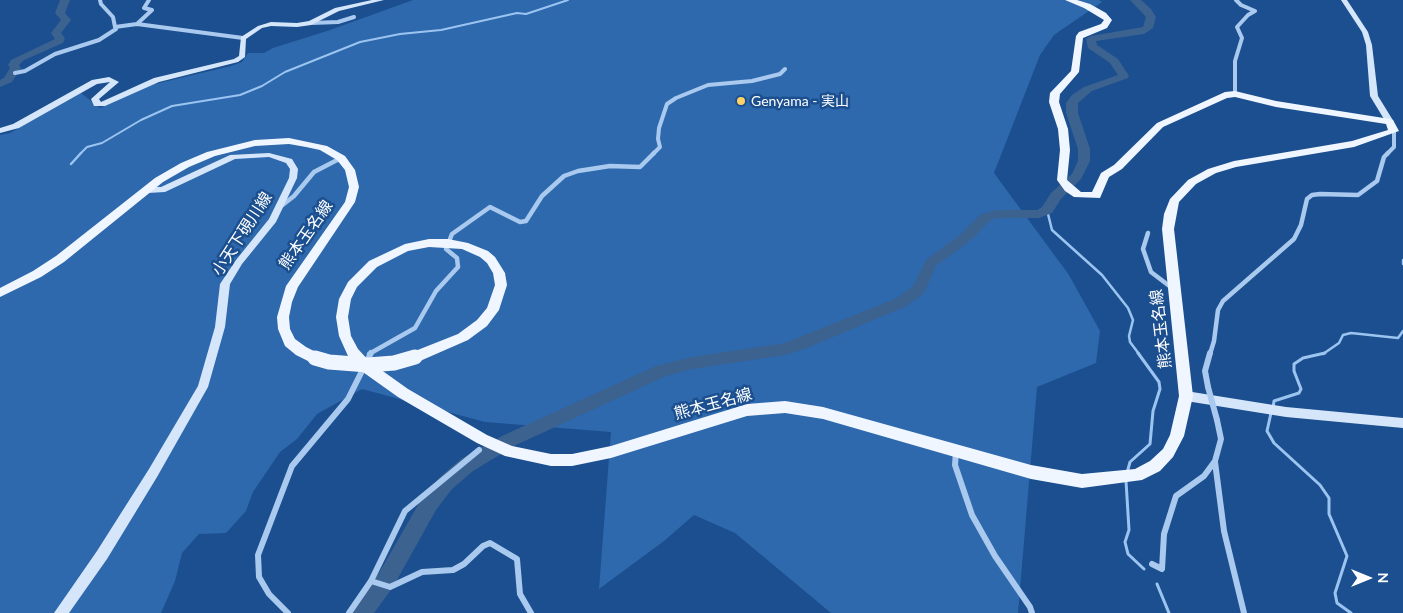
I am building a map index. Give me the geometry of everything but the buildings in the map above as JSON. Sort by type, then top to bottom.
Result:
[{"type":"main road","points":[[1068,0],[1087,6],[1108,20],[1104,26],[1082,34],[1079,38],[1074,72],[1055,93],[1054,102],[1063,129],[1065,150],[1062,180],[1066,187],[1078,195],[1096,196],[1105,175],[1118,167],[1160,125],[1225,95],[1235,94],[1276,104],[1392,126]]},
{"type":"main road","name":"熊本玉名線","points":[[342,158],[353,177],[354,187],[350,202],[292,286],[283,317],[284,329],[290,342],[315,358],[336,363],[368,365],[415,357],[463,337],[482,323],[493,310],[501,286],[499,273],[491,260],[484,254],[464,246],[448,243],[405,248],[373,264],[352,285],[345,299],[342,317],[345,336],[353,352],[365,366],[481,444],[551,460],[572,460],[611,452],[747,410],[785,408],[823,413],[1031,472],[1082,481],[1137,475],[1154,466],[1168,453],[1177,436],[1186,396],[1168,229],[1174,202],[1192,182],[1212,171],[1234,164],[1354,144],[1392,126]]},
{"type":"main road","points":[[0,293],[37,274],[60,259],[159,180],[185,165],[225,150],[255,143],[289,141],[323,148],[342,158]]},
{"type":"street","points":[[14,73],[25,71],[55,54],[98,40],[116,29],[113,17],[101,4],[100,0]]},
{"type":"street","points":[[138,24],[152,10],[144,8],[149,0]]},
{"type":"street","points":[[311,23],[337,9],[381,0]]},
{"type":"street","points":[[1235,94],[1235,61],[1242,38],[1237,27],[1248,15],[1255,11],[1241,5],[1236,0]]},
{"type":"street","points":[[1152,564],[1162,569],[1164,534],[1176,496],[1204,476],[1215,461],[1221,439],[1205,371],[1214,341],[1218,310],[1223,301],[1294,239],[1301,226],[1307,199],[1312,195],[1320,194],[1358,195],[1377,181],[1384,157],[1394,147],[1392,126],[1374,96],[1371,82],[1369,44],[1365,32],[1344,0]]},
{"type":"street","points":[[115,27],[138,24],[243,38],[260,26],[338,22],[354,17]]},
{"type":"street","points":[[0,131],[24,122],[95,82],[109,79],[115,82],[95,99],[97,104],[102,104],[157,80],[236,61],[242,57],[243,38]]},
{"type":"street","points":[[450,239],[452,234],[490,208],[496,208],[520,222],[526,221],[542,196],[564,176],[578,171],[610,166],[640,166],[660,147],[658,139],[659,128],[667,104],[676,98],[708,85],[752,81],[780,74],[785,69]]},
{"type":"street","name":"小天下硯川線","points":[[61,613],[102,555],[143,490],[203,387],[220,327],[226,284],[239,262],[257,242],[280,208],[293,178],[294,169],[289,161],[269,155],[233,157],[162,190],[148,190]]},
{"type":"street","points":[[280,208],[294,196],[314,172],[342,158]]},
{"type":"street","points":[[1148,234],[1143,249],[1151,272],[1174,290]]},
{"type":"street","points":[[288,613],[269,594],[259,577],[258,555],[292,466],[348,398],[365,366],[369,354],[415,328],[436,291],[458,267],[458,258],[446,249]]},
{"type":"street","points":[[1186,396],[1286,412],[1372,422],[1403,423]]},
{"type":"street","points":[[348,613],[373,581],[405,511],[481,444]]},
{"type":"street","points":[[956,451],[955,465],[972,515],[995,556],[1030,606],[1032,613]]},
{"type":"street","points":[[1215,461],[1224,531],[1244,613]]},
{"type":"street","points":[[373,581],[389,587],[422,572],[453,570],[464,564],[483,546],[490,543],[517,559],[520,594],[531,613]]},
{"type":"shaded area","points":[[413,0],[1099,0],[1102,2],[1054,35],[1040,55],[994,173],[1069,275],[1100,331],[1096,363],[1037,387],[1018,613],[831,613],[735,533],[694,515],[664,541],[599,589],[611,432],[485,422],[362,389],[317,414],[297,439],[280,452],[253,492],[246,511],[226,533],[199,534],[182,553],[175,581],[161,613],[0,613],[0,135],[10,133],[81,93],[100,108],[151,85],[231,66],[242,62],[248,53],[264,53],[273,48]]},
{"type":"waterway","points":[[0,84],[8,80],[16,68],[13,65],[20,58],[59,41],[60,38],[56,33],[66,20],[60,13],[65,0]]},
{"type":"waterway","points":[[81,153],[87,147],[102,143],[141,120],[172,106],[240,95],[262,86],[285,72],[360,42],[400,34],[441,30],[517,13],[526,14],[568,0]]},
{"type":"waterway","points":[[362,613],[386,580],[429,504],[446,483],[467,465],[510,440],[662,371],[692,363],[785,349],[902,302],[919,289],[931,263],[966,237],[986,217],[997,214],[1039,214],[1047,210],[1056,196],[1077,176],[1084,161],[1084,149],[1072,113],[1072,103],[1076,97],[1088,89],[1124,76],[1114,61],[1092,46],[1091,39],[1144,31],[1148,28],[1151,17],[1148,11],[1135,0]]},
{"type":"waterway","points":[[71,164],[81,153]]},
{"type":"waterway","points":[[1047,210],[1052,230],[1102,275],[1128,308],[1133,320],[1129,336],[1130,342],[1139,354]]},
{"type":"waterway","points":[[1324,353],[1339,343],[1343,335],[1351,333],[1398,338],[1403,331]]},
{"type":"waterway","points":[[1127,473],[1130,462],[1150,444],[1153,411],[1160,389],[1159,382],[1138,353]]},
{"type":"waterway","points":[[1273,408],[1274,401],[1299,393],[1301,389],[1294,371],[1294,364],[1303,358],[1324,353]]},
{"type":"waterway","points":[[1271,413],[1267,431],[1274,443],[1320,485],[1329,498],[1329,514],[1347,556],[1335,593],[1337,603],[1351,613]]},
{"type":"waterway","points":[[1126,481],[1129,530],[1125,542],[1128,554],[1144,569]]},
{"type":"waterway","points":[[1157,584],[1169,613]]},
{"type":"place","name":"Genyama - 実山","points":[[741,101]]}]
